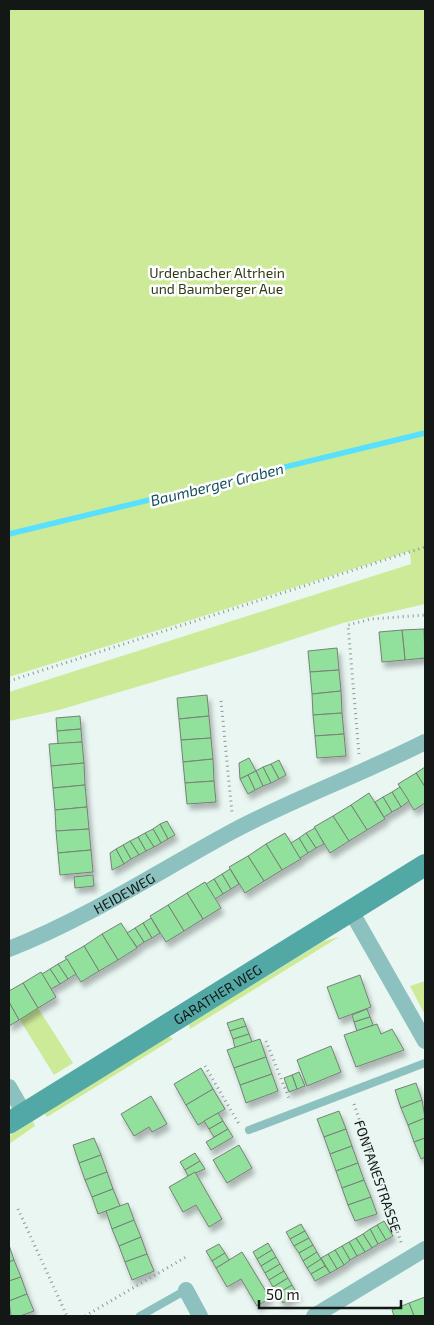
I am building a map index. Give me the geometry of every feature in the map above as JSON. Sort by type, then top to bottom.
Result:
[{"type":"street","name":"HEIDEWEG","points":[[9,949],[44,935],[100,906],[234,831],[305,795],[361,772],[425,742]]},
{"type":"street","name":"GARATHER WEG","points":[[17,1118],[425,865]]},
{"type":"street","points":[[351,911],[425,1041]]},
{"type":"street","points":[[9,1087],[17,1118]]},
{"type":"street","points":[[314,1316],[425,1249]]},
{"type":"street","points":[[186,1290],[200,1316]]},
{"type":"lane","points":[[249,1130],[425,1063]]},
{"type":"lane","points":[[140,1316],[186,1290]]},
{"type":"path","points":[[9,681],[425,547]]},
{"type":"path","points":[[361,772],[348,625],[371,619],[425,615]]},
{"type":"path","points":[[221,701],[234,831]]},
{"type":"path","points":[[266,1041],[295,1112]]},
{"type":"path","points":[[205,1066],[244,1132],[249,1130]]},
{"type":"path","name":"FONTANESTRASSE","points":[[350,1092],[408,1260]]},
{"type":"path","points":[[18,1208],[67,1316]]},
{"type":"path","points":[[85,1316],[186,1257]]},
{"type":"green space","name":"Urdenbacher Altrhein und Baumberger Aue","points":[[9,9],[425,9],[425,604],[343,623],[254,652],[59,710],[9,721],[9,692],[411,564],[410,551],[9,677]]},
{"type":"green space","points":[[339,937],[190,1029],[189,1024],[324,941]]},
{"type":"green space","points":[[425,981],[425,1015],[410,986]]},
{"type":"green space","points":[[38,1008],[73,1063],[54,1075],[20,1020]]},
{"type":"green space","points":[[169,1036],[173,1039],[47,1117],[44,1113]]},
{"type":"green space","points":[[33,1121],[35,1126],[9,1144],[9,1136]]},
{"type":"building","points":[[424,629],[425,658],[405,660],[402,630]]},
{"type":"building","points":[[402,630],[405,660],[382,662],[379,632]]},
{"type":"building","points":[[337,648],[339,670],[310,672],[308,651]]},
{"type":"building","points":[[339,670],[341,691],[312,694],[310,672]]},
{"type":"building","points":[[341,691],[342,713],[313,715],[312,694]]},
{"type":"building","points":[[207,695],[209,716],[179,719],[177,698]]},
{"type":"building","points":[[342,713],[344,734],[315,736],[313,715]]},
{"type":"building","points":[[80,716],[81,729],[57,731],[56,718]]},
{"type":"building","points":[[209,716],[211,738],[181,740],[179,719]]},
{"type":"building","points":[[81,729],[82,742],[58,744],[57,731]]},
{"type":"building","points":[[344,734],[346,756],[317,758],[315,736]]},
{"type":"building","points":[[211,738],[213,759],[183,762],[181,740]]},
{"type":"building","points":[[82,742],[84,763],[51,766],[49,744]]},
{"type":"building","points":[[249,758],[256,771],[240,779],[239,763]]},
{"type":"building","points":[[213,759],[214,781],[185,783],[183,762]]},
{"type":"building","points":[[279,760],[286,775],[279,779],[271,764]]},
{"type":"building","points":[[84,763],[85,785],[53,788],[51,766]]},
{"type":"building","points":[[271,764],[279,779],[271,783],[263,767]]},
{"type":"building","points":[[263,767],[271,783],[263,786],[256,771]]},
{"type":"building","points":[[425,767],[425,787],[416,773]]},
{"type":"building","points":[[256,771],[263,786],[255,790],[248,775]]},
{"type":"building","points":[[416,773],[425,787],[425,803],[414,810],[398,784]]},
{"type":"building","points":[[248,775],[255,790],[248,794],[240,779]]},
{"type":"building","points":[[214,781],[216,802],[187,804],[185,783]]},
{"type":"building","points":[[85,785],[87,807],[55,810],[53,788]]},
{"type":"building","points":[[400,787],[409,801],[401,807],[392,792]]},
{"type":"building","points":[[392,792],[401,807],[392,812],[383,797]]},
{"type":"building","points":[[369,793],[385,819],[367,830],[351,805]]},
{"type":"building","points":[[383,797],[392,812],[384,817],[375,802]]},
{"type":"building","points":[[351,805],[367,830],[349,841],[333,816]]},
{"type":"building","points":[[87,807],[89,829],[56,831],[55,810]]},
{"type":"building","points":[[333,816],[349,841],[330,853],[314,827]]},
{"type":"building","points":[[167,821],[175,835],[168,839],[160,824]]},
{"type":"building","points":[[160,824],[168,839],[161,843],[153,829]]},
{"type":"building","points":[[315,828],[324,844],[316,848],[306,833]]},
{"type":"building","points":[[89,829],[91,850],[58,853],[56,831]]},
{"type":"building","points":[[153,829],[161,843],[154,847],[145,833]]},
{"type":"building","points":[[145,833],[154,847],[146,851],[138,837]]},
{"type":"building","points":[[285,833],[301,859],[282,870],[266,844]]},
{"type":"building","points":[[306,833],[316,848],[308,853],[299,838]]},
{"type":"building","points":[[138,837],[146,851],[139,855],[130,841]]},
{"type":"building","points":[[299,838],[308,853],[300,858],[291,843]]},
{"type":"building","points":[[130,841],[139,855],[131,859],[123,845]]},
{"type":"building","points":[[266,844],[282,870],[264,881],[248,856]]},
{"type":"building","points":[[123,845],[131,859],[124,864],[116,849]]},
{"type":"building","points":[[116,849],[124,864],[112,870],[110,853]]},
{"type":"building","points":[[91,850],[93,872],[60,875],[58,853]]},
{"type":"building","points":[[248,856],[264,881],[245,893],[229,867]]},
{"type":"building","points":[[230,869],[239,884],[231,889],[222,874]]},
{"type":"building","points":[[222,874],[231,889],[223,894],[214,879]]},
{"type":"building","points":[[93,875],[94,886],[75,888],[74,877]]},
{"type":"building","points":[[214,879],[223,894],[215,899],[206,884]]},
{"type":"building","points":[[205,882],[221,908],[203,919],[187,893]]},
{"type":"building","points":[[187,893],[203,919],[184,931],[168,905]]},
{"type":"building","points":[[168,905],[184,931],[166,942],[150,916]]},
{"type":"building","points":[[151,918],[160,933],[152,938],[143,923]]},
{"type":"building","points":[[121,923],[137,948],[118,960],[102,934]]},
{"type":"building","points":[[143,923],[152,938],[144,942],[135,928]]},
{"type":"building","points":[[135,928],[144,942],[137,947],[127,933]]},
{"type":"building","points":[[102,934],[118,960],[99,971],[84,946]]},
{"type":"building","points":[[84,946],[99,971],[81,982],[65,957]]},
{"type":"building","points":[[67,959],[76,974],[68,979],[58,964]]},
{"type":"building","points":[[58,964],[68,979],[60,984],[50,969]]},
{"type":"building","points":[[50,969],[60,984],[51,989],[42,974]]},
{"type":"building","points":[[41,972],[56,997],[38,1008],[23,983]]},
{"type":"building","points":[[360,975],[371,1007],[339,1019],[327,987]]},
{"type":"building","points":[[23,983],[38,1008],[19,1020],[9,1002],[9,991]]},
{"type":"building","points":[[9,1002],[19,1020],[9,1026]]},
{"type":"building","points":[[367,1009],[370,1017],[354,1022],[352,1015]]},
{"type":"building","points":[[370,1017],[373,1025],[357,1031],[354,1022]]},
{"type":"building","points":[[243,1018],[246,1026],[230,1031],[227,1023]]},
{"type":"building","points":[[377,1024],[381,1034],[392,1029],[404,1050],[356,1067],[344,1035]]},
{"type":"building","points":[[246,1026],[249,1034],[233,1039],[230,1031]]},
{"type":"building","points":[[249,1034],[252,1042],[235,1048],[233,1039]]},
{"type":"building","points":[[260,1039],[266,1057],[234,1068],[227,1050]]},
{"type":"building","points":[[331,1046],[341,1072],[307,1086],[297,1060]]},
{"type":"building","points":[[266,1057],[272,1074],[240,1085],[234,1068]]},
{"type":"building","points":[[201,1068],[213,1089],[186,1105],[174,1084]]},
{"type":"building","points":[[299,1072],[305,1086],[297,1089],[292,1075]]},
{"type":"building","points":[[272,1074],[278,1091],[246,1103],[240,1085]]},
{"type":"building","points":[[292,1075],[297,1089],[289,1092],[284,1078]]},
{"type":"building","points":[[416,1083],[422,1100],[401,1108],[395,1090]]},
{"type":"building","points":[[213,1089],[225,1109],[198,1125],[186,1105]]},
{"type":"building","points":[[151,1096],[167,1124],[152,1132],[149,1127],[134,1136],[121,1114]]},
{"type":"building","points":[[422,1100],[425,1118],[408,1125],[401,1108]]},
{"type":"building","points":[[339,1111],[346,1129],[324,1137],[317,1119]]},
{"type":"building","points":[[218,1113],[223,1121],[209,1129],[204,1121]]},
{"type":"building","points":[[425,1118],[425,1138],[414,1142],[408,1125]]},
{"type":"building","points":[[223,1121],[228,1129],[214,1137],[209,1129]]},
{"type":"building","points":[[228,1129],[233,1137],[211,1150],[206,1142]]},
{"type":"building","points":[[346,1129],[352,1146],[330,1154],[324,1137]]},
{"type":"building","points":[[94,1138],[101,1155],[79,1163],[73,1145]]},
{"type":"building","points":[[425,1138],[425,1157],[421,1159],[414,1142]]},
{"type":"building","points":[[239,1145],[252,1168],[227,1183],[213,1160]]},
{"type":"building","points":[[352,1146],[358,1163],[336,1171],[330,1154]]},
{"type":"building","points":[[195,1153],[200,1161],[185,1170],[180,1162]]},
{"type":"building","points":[[101,1155],[107,1172],[85,1180],[79,1163]]},
{"type":"building","points":[[200,1161],[205,1169],[188,1176],[185,1170]]},
{"type":"building","points":[[358,1163],[364,1180],[342,1188],[336,1171]]},
{"type":"building","points":[[107,1172],[113,1189],[92,1197],[85,1180]]},
{"type":"building","points":[[195,1172],[222,1219],[209,1227],[196,1205],[183,1212],[169,1187]]},
{"type":"building","points":[[364,1180],[371,1197],[348,1205],[342,1188]]},
{"type":"building","points":[[113,1189],[120,1206],[98,1214],[92,1197]]},
{"type":"building","points":[[371,1197],[377,1214],[355,1221],[348,1205]]},
{"type":"building","points":[[128,1203],[134,1220],[112,1229],[106,1211]]},
{"type":"building","points":[[134,1220],[141,1237],[119,1246],[112,1229]]},
{"type":"building","points":[[384,1221],[393,1236],[386,1240],[377,1225]]},
{"type":"building","points":[[301,1224],[305,1231],[290,1239],[286,1232]]},
{"type":"building","points":[[377,1225],[386,1240],[378,1244],[370,1229]]},
{"type":"building","points":[[370,1229],[378,1244],[372,1248],[363,1234]]},
{"type":"building","points":[[305,1231],[309,1238],[294,1246],[290,1239]]},
{"type":"building","points":[[363,1234],[372,1248],[365,1252],[356,1238]]},
{"type":"building","points":[[141,1237],[147,1254],[125,1262],[119,1246]]},
{"type":"building","points":[[309,1238],[313,1245],[299,1253],[294,1246]]},
{"type":"building","points":[[356,1238],[365,1252],[357,1256],[349,1242]]},
{"type":"building","points":[[349,1242],[357,1256],[350,1260],[342,1246]]},
{"type":"building","points":[[268,1243],[272,1250],[257,1259],[253,1252]]},
{"type":"building","points":[[219,1244],[225,1253],[212,1261],[206,1251]]},
{"type":"building","points":[[9,1245],[14,1260],[9,1262]]},
{"type":"building","points":[[313,1245],[317,1252],[303,1261],[299,1253]]},
{"type":"building","points":[[342,1246],[350,1260],[344,1265],[335,1250]]},
{"type":"building","points":[[272,1250],[276,1257],[261,1266],[257,1259]]},
{"type":"building","points":[[335,1250],[344,1265],[337,1269],[328,1254]]},
{"type":"building","points":[[242,1252],[270,1298],[257,1306],[241,1279],[227,1287],[216,1268]]},
{"type":"building","points":[[317,1252],[321,1259],[307,1268],[303,1261]]},
{"type":"building","points":[[225,1253],[229,1260],[216,1268],[212,1261]]},
{"type":"building","points":[[147,1254],[154,1271],[132,1280],[125,1262]]},
{"type":"building","points":[[328,1254],[337,1269],[330,1273],[321,1258]]},
{"type":"building","points":[[276,1257],[280,1264],[265,1273],[261,1266]]},
{"type":"building","points":[[321,1259],[325,1266],[311,1274],[307,1268]]},
{"type":"building","points":[[14,1260],[21,1277],[9,1281],[9,1262]]},
{"type":"building","points":[[280,1264],[284,1271],[269,1280],[265,1273]]},
{"type":"building","points":[[325,1266],[330,1273],[315,1281],[311,1274]]},
{"type":"building","points":[[284,1271],[288,1278],[273,1287],[269,1280]]},
{"type":"building","points":[[21,1277],[27,1294],[9,1301],[9,1281]]},
{"type":"building","points":[[288,1278],[292,1285],[277,1294],[273,1287]]},
{"type":"building","points":[[292,1285],[298,1295],[283,1303],[277,1294]]},
{"type":"building","points":[[27,1294],[34,1311],[20,1316],[11,1316],[9,1301]]},
{"type":"building","points":[[425,1297],[425,1316],[414,1316],[409,1303]]},
{"type":"building","points":[[409,1303],[414,1316],[394,1316],[392,1310]]},
{"type":"waterway","name":"Baumberger Graben","points":[[9,534],[425,433]]}]
